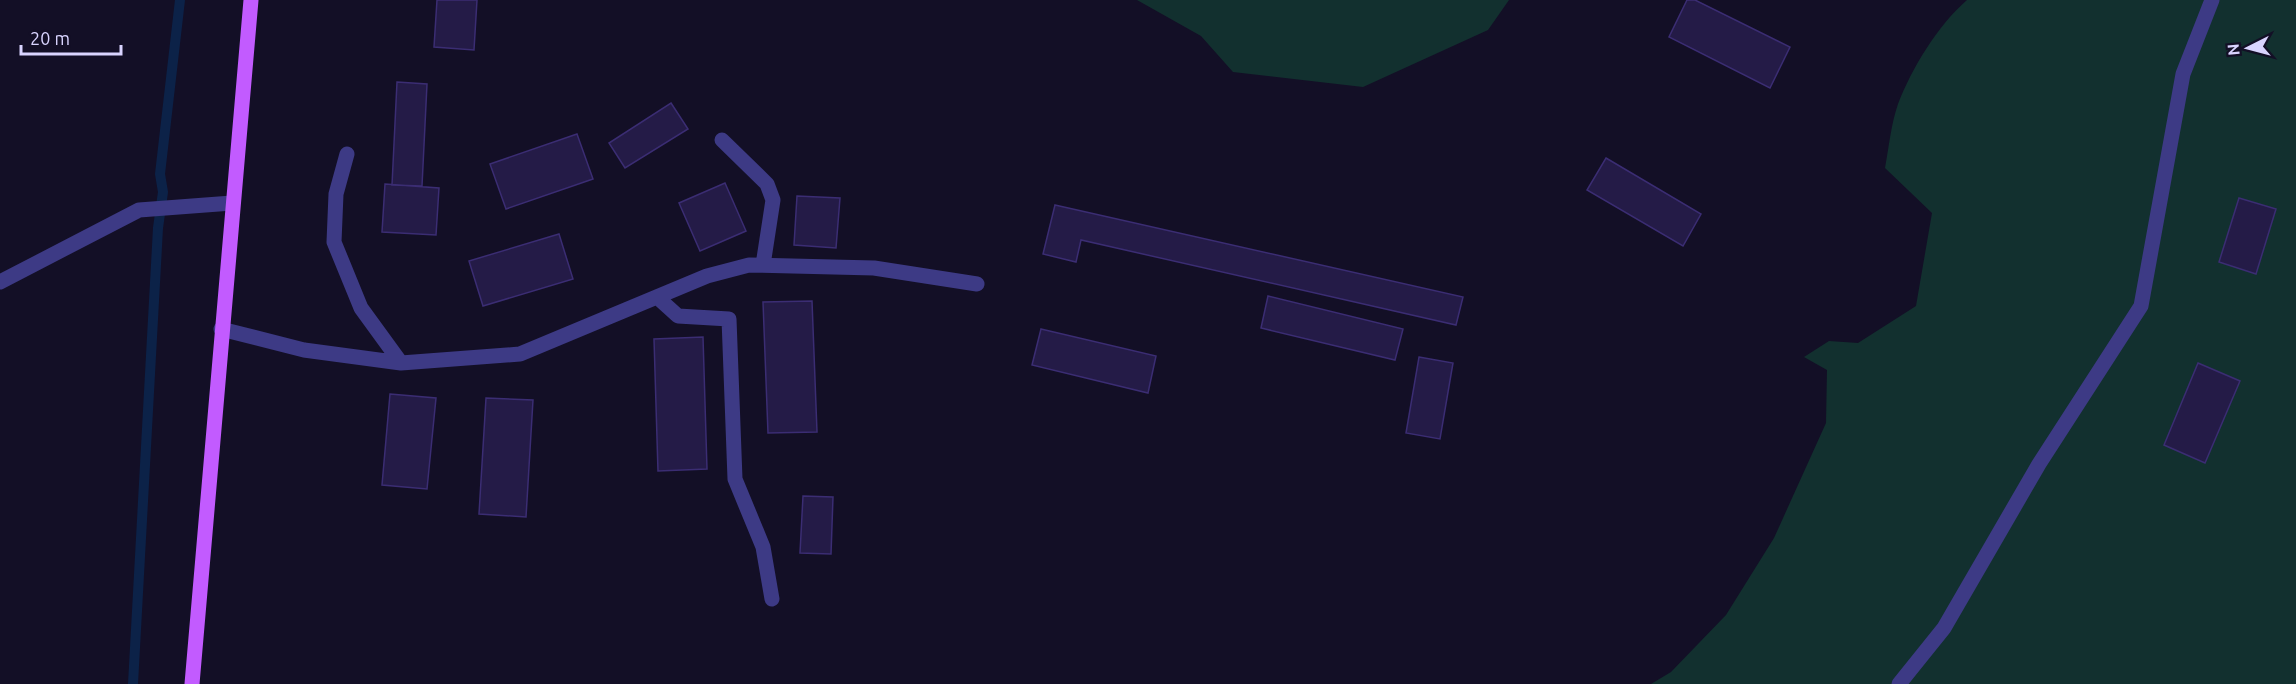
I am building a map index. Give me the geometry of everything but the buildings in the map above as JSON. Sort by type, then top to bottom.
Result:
[{"type":"main road","points":[[192,684],[251,0]]},
{"type":"street","points":[[1899,684],[1944,628],[2039,464],[2140,306],[2183,74],[2212,0]]},
{"type":"street","points":[[722,140],[766,184],[773,200],[763,265]]},
{"type":"street","points":[[347,154],[336,194],[334,242],[361,308],[401,363]]},
{"type":"street","points":[[0,282],[139,210],[232,203]]},
{"type":"street","points":[[221,329],[304,350],[401,363],[520,354],[707,276],[749,265],[874,268],[977,284]]},
{"type":"street","points":[[657,297],[678,316],[729,319],[735,479],[763,547],[772,599]]},
{"type":"green space","points":[[1137,0],[1509,0],[1488,30],[1363,87],[1233,72],[1201,36]]},
{"type":"green space","points":[[1967,0],[2296,0],[2296,684],[1651,684],[1671,672],[1726,615],[1774,538],[1826,423],[1827,370],[1804,357],[1829,341],[1858,343],[1916,306],[1932,213],[1885,168],[1890,136],[1898,104],[1918,62],[1936,34]]},
{"type":"waterway","points":[[133,684],[158,228],[163,192],[160,174],[180,0]]}]
